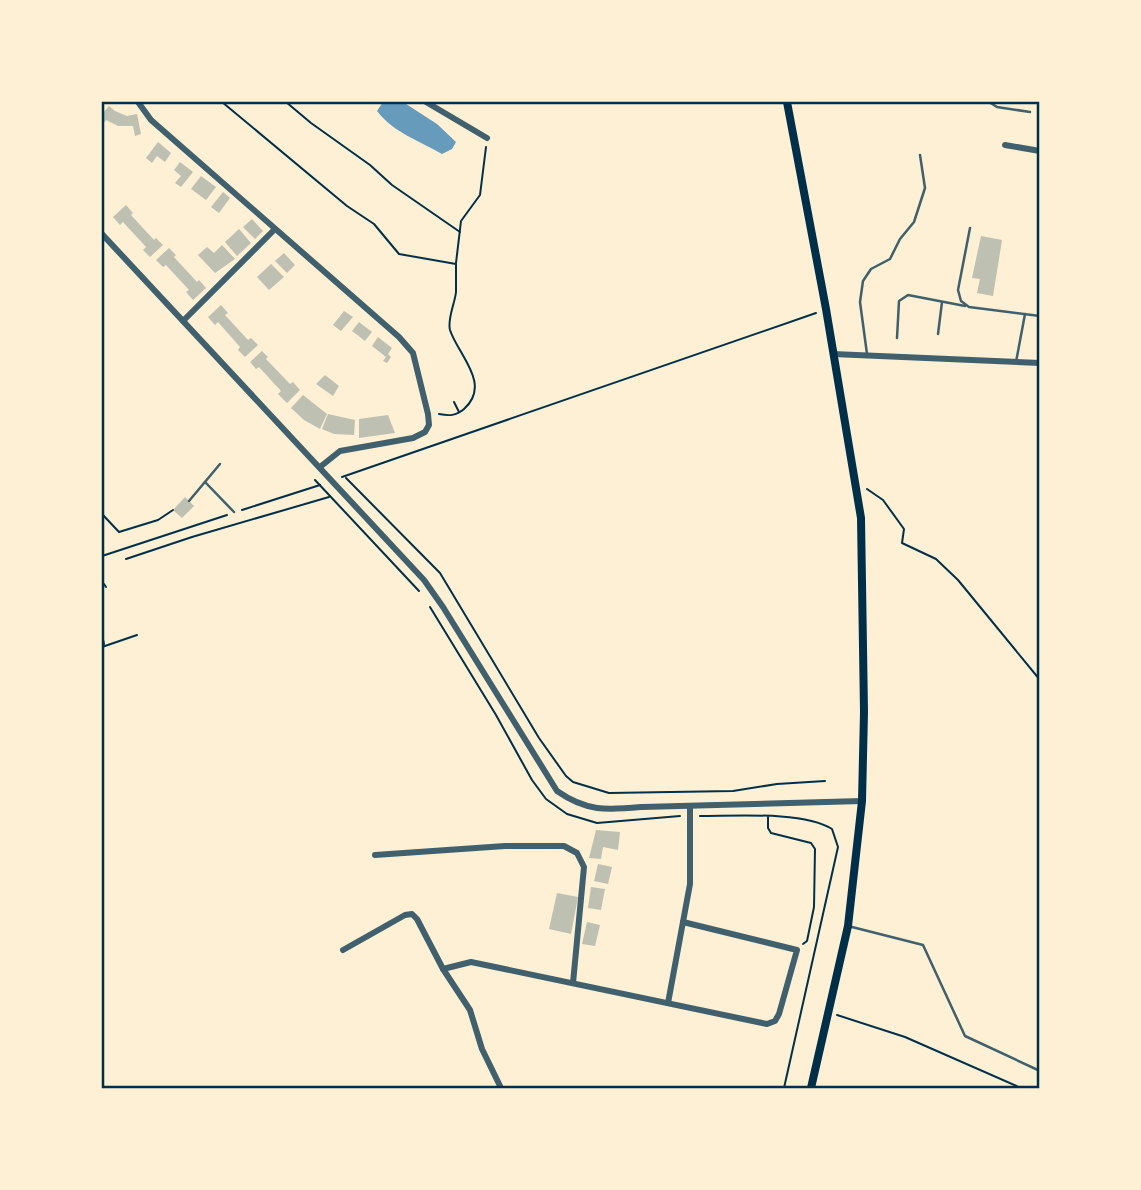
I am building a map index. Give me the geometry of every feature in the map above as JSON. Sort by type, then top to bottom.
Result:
[{"type":"main road","points":[[787,102],[826,309],[861,518],[864,712],[862,801],[848,926],[811,1088]]},
{"type":"street","points":[[138,102],[151,120],[399,337],[412,353],[429,425],[420,436],[340,451],[320,467]]},
{"type":"street","points":[[426,102],[487,138]]},
{"type":"street","points":[[1005,145],[1040,151]]},
{"type":"street","points":[[183,321],[274,230]]},
{"type":"street","points":[[102,234],[435,594],[557,791],[579,804],[607,810],[862,801]]},
{"type":"street","points":[[833,354],[1040,363]]},
{"type":"street","points":[[668,1003],[690,884],[690,806]]},
{"type":"street","points":[[375,855],[505,846],[564,846],[577,853],[584,867],[573,983]]},
{"type":"street","points":[[343,950],[405,915],[412,914],[470,1010],[482,1049],[501,1088]]},
{"type":"street","points":[[443,969],[471,961],[767,1024],[775,1021],[797,950],[683,922]]},
{"type":"lane","points":[[989,102],[997,107],[1030,112]]},
{"type":"lane","points":[[867,354],[861,323],[863,281],[871,269],[890,259],[900,239],[914,222],[925,188],[920,155]]},
{"type":"lane","points":[[969,307],[961,301],[958,290],[970,229]]},
{"type":"lane","points":[[897,338],[899,301],[908,295],[969,307],[1040,316]]},
{"type":"lane","points":[[938,334],[942,302]]},
{"type":"lane","points":[[1016,362],[1025,314]]},
{"type":"lane","points":[[189,502],[220,464]]},
{"type":"lane","points":[[205,482],[234,512]]},
{"type":"lane","points":[[848,926],[923,945],[965,1036],[1040,1071]]},
{"type":"path","points":[[222,102],[347,206],[374,224],[399,254],[456,264]]},
{"type":"path","points":[[286,102],[370,165],[392,185],[460,232]]},
{"type":"path","points":[[428,414],[434,412],[450,416],[459,413],[473,399],[474,376],[449,328],[456,295],[461,220],[480,195],[487,138]]},
{"type":"path","points":[[331,481],[826,309]]},
{"type":"path","points":[[454,402],[459,413]]},
{"type":"path","points":[[344,477],[440,573],[539,738],[573,782],[609,793],[733,791],[777,784],[825,781]]},
{"type":"path","points":[[315,480],[422,594]]},
{"type":"path","points":[[102,556],[320,485]]},
{"type":"path","points":[[856,489],[867,489],[883,500],[904,529],[902,543],[936,559],[958,580],[1040,680]]},
{"type":"path","points":[[126,559],[331,496]]},
{"type":"path","points":[[102,514],[118,532],[158,520],[173,510]]},
{"type":"path","points":[[102,584],[106,587]]},
{"type":"path","points":[[428,603],[532,780],[546,799],[567,814],[597,822],[690,816],[768,816],[822,822],[832,828],[838,847],[784,1088]]},
{"type":"path","points":[[102,635],[103,647],[137,635]]},
{"type":"path","points":[[768,816],[771,833],[811,843],[815,849],[811,926],[807,941],[797,950]]},
{"type":"path","points":[[828,1012],[905,1037],[1021,1088]]},
{"type":"path","points":[[102,1086],[107,1088]]},
{"type":"water","points":[[383,102],[403,102],[437,124],[456,142],[452,149],[442,154],[399,131],[377,111]]},
{"type":"building","points":[[109,106],[127,116],[137,114],[141,134],[135,136],[133,126],[118,126],[106,120],[102,125],[102,114]]},
{"type":"building","points":[[158,142],[171,153],[165,162],[157,156],[152,163],[146,158]]},
{"type":"building","points":[[180,162],[193,172],[181,187],[175,183],[181,176],[174,170]]},
{"type":"building","points":[[201,176],[216,187],[206,200],[191,189]]},
{"type":"building","points":[[223,192],[230,198],[219,213],[211,207]]},
{"type":"building","points":[[126,205],[133,213],[131,215],[154,240],[156,238],[163,245],[150,257],[143,250],[146,247],[123,222],[120,225],[113,217]]},
{"type":"building","points":[[252,219],[263,231],[255,239],[243,227]]},
{"type":"building","points":[[239,229],[251,243],[237,256],[225,242]]},
{"type":"building","points":[[981,236],[1002,240],[993,296],[977,293],[980,279],[972,278]]},
{"type":"building","points":[[222,245],[235,259],[215,273],[198,255],[207,247],[214,253]]},
{"type":"building","points":[[169,248],[197,282],[199,280],[206,288],[193,300],[186,292],[189,290],[166,265],[163,267],[156,260]]},
{"type":"building","points":[[284,253],[295,265],[287,273],[275,261]]},
{"type":"building","points":[[271,264],[284,277],[269,290],[257,277]]},
{"type":"building","points":[[221,305],[228,313],[225,315],[248,340],[251,338],[258,345],[245,357],[238,350],[240,347],[218,322],[215,325],[208,317]]},
{"type":"building","points":[[344,311],[353,317],[341,331],[333,325]]},
{"type":"building","points":[[359,322],[372,332],[365,341],[352,331]]},
{"type":"building","points":[[378,337],[392,348],[387,363],[383,361],[386,357],[372,346]]},
{"type":"building","points":[[262,351],[268,357],[266,359],[290,384],[293,382],[300,390],[287,403],[278,394],[281,391],[259,367],[256,369],[250,362]]},
{"type":"building","points":[[325,375],[339,386],[333,396],[316,384]]},
{"type":"building","points":[[303,395],[327,414],[320,429],[291,408]]},
{"type":"building","points":[[328,414],[355,420],[354,435],[334,434],[322,429]]},
{"type":"building","points":[[388,415],[395,433],[359,438],[359,419]]},
{"type":"building","points":[[185,497],[194,506],[182,518],[173,510]]},
{"type":"building","points":[[596,830],[620,832],[618,850],[603,847],[601,859],[589,858]]},
{"type":"building","points":[[598,864],[612,867],[608,884],[594,881]]},
{"type":"building","points":[[591,887],[605,889],[601,910],[588,908]]},
{"type":"building","points":[[557,893],[578,897],[571,934],[549,929]]},
{"type":"building","points":[[587,922],[600,925],[595,946],[582,944]]}]
